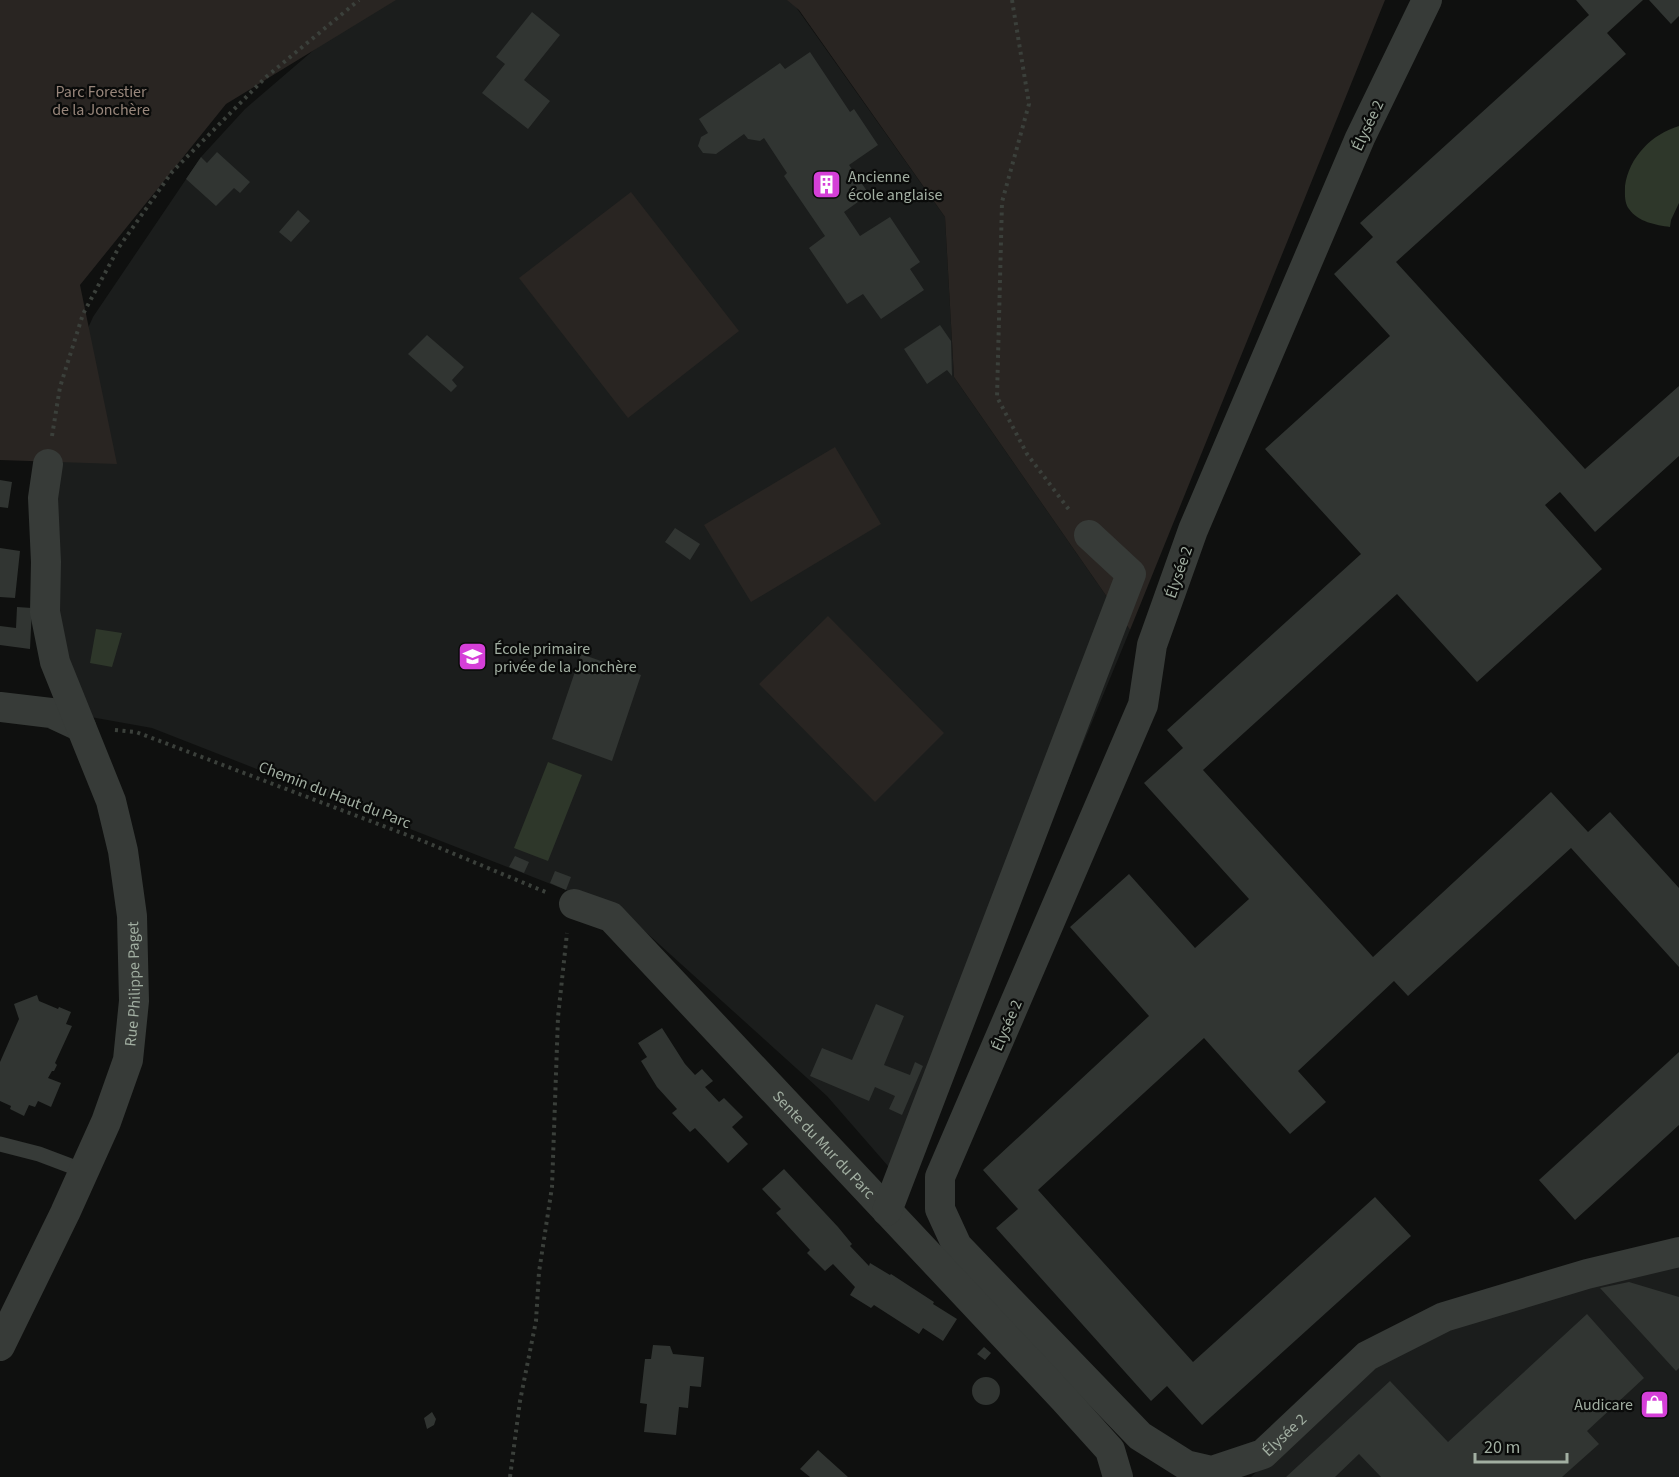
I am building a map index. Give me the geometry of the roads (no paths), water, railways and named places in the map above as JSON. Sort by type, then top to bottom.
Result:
[{"type":"street","name":"Élysée 2","points":[[1427,0],[1360,138],[1193,530],[1152,645],[1143,705],[940,1177],[940,1209],[957,1246],[1140,1436],[1186,1465],[1212,1471],[1263,1454],[1367,1356],[1444,1317],[1587,1274],[1679,1252]]},
{"type":"street","name":"Rue Philippe Paget","points":[[0,1346],[106,1122],[128,1060],[134,1001],[132,916],[123,851],[111,801],[55,662],[45,612],[46,562],[43,498],[48,464]]},
{"type":"street","points":[[886,1211],[1131,574],[1089,535]]},
{"type":"street","points":[[0,707],[51,713],[81,727]]},
{"type":"street","name":"Sente du Mur du Parc","points":[[574,904],[611,917],[1064,1399],[1110,1450],[1118,1477]]},
{"type":"lane","points":[[0,1144],[39,1154],[84,1171]]},
{"type":"place","name":"Ancienne école anglaise","points":[[827,185]]},
{"type":"place","name":"École primaire privée de la Jonchère","points":[[473,657]]},
{"type":"place","name":"Audicare","points":[[1654,1404]]},
{"type":"park label","name":"Parc Forestier de la Jonchère","points":[[101,100]]}]
